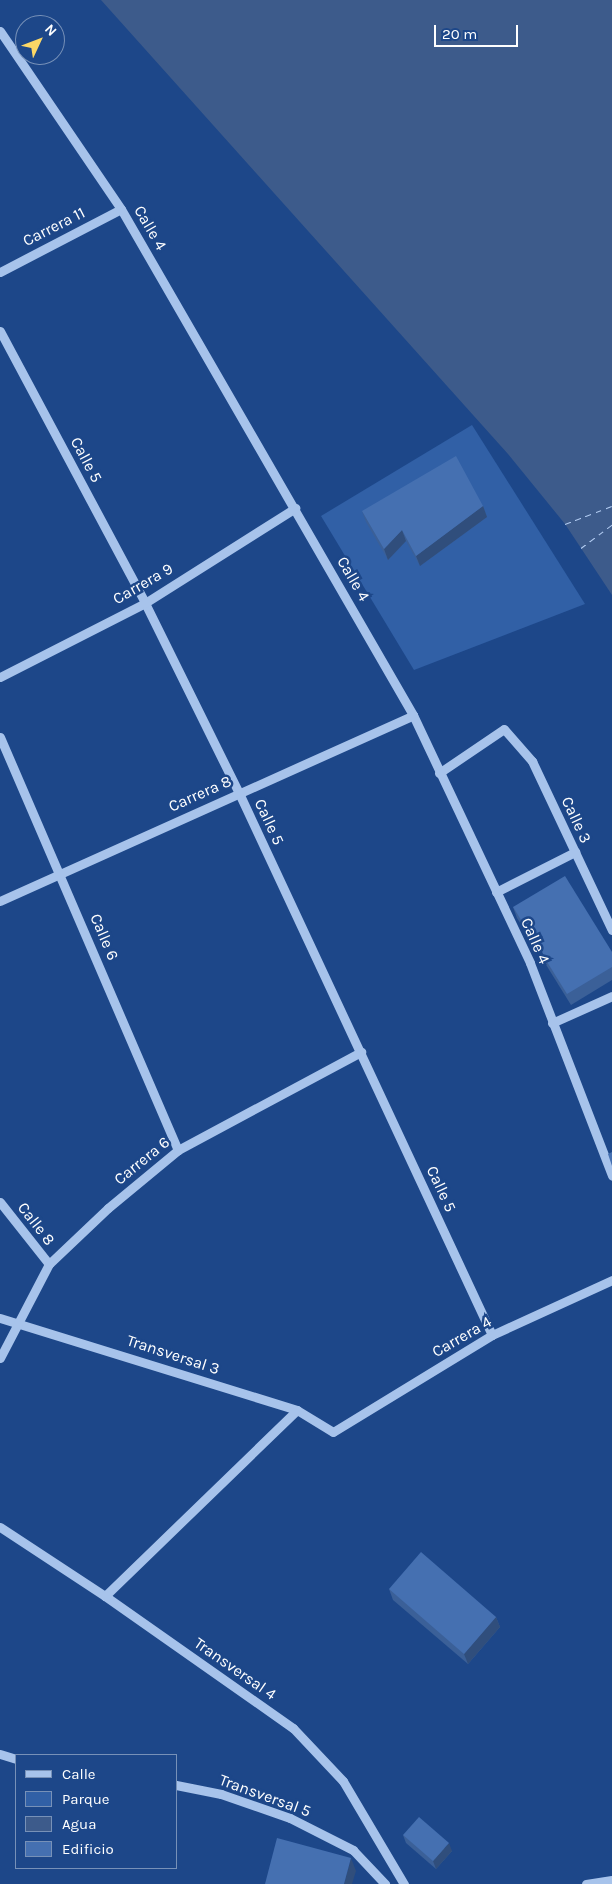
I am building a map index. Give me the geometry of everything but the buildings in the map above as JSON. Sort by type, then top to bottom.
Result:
[{"type":"street","name":"Calle 4","points":[[0,31],[121,208],[413,715],[439,774],[530,963],[612,1176]]},
{"type":"street","name":"Carrera 11","points":[[0,272],[121,208]]},
{"type":"street","name":"Calle 5","points":[[0,331],[144,603],[239,793],[492,1335]]},
{"type":"street","name":"Carrera 9","points":[[0,677],[144,603],[295,508]]},
{"type":"street","name":"Carrera 8","points":[[0,901],[413,715]]},
{"type":"street","name":"Calle 3","points":[[439,774],[504,729],[532,761],[612,930]]},
{"type":"street","name":"Calle 6","points":[[0,737],[61,874],[178,1150]]},
{"type":"street","points":[[496,892],[575,852]]},
{"type":"street","points":[[552,1023],[612,996]]},
{"type":"street","name":"Carrera 6","points":[[0,1358],[17,1321],[49,1264],[108,1208],[178,1150],[361,1052]]},
{"type":"street","name":"Calle 8","points":[[0,1202],[49,1264]]},
{"type":"street","name":"Carrera 4","points":[[333,1432],[492,1335],[612,1280]]},
{"type":"street","name":"Transversal 3","points":[[0,1318],[17,1321],[297,1410],[333,1432]]},
{"type":"street","points":[[105,1596],[297,1410]]},
{"type":"street","name":"Transversal 4","points":[[0,1527],[105,1596],[293,1728],[342,1781],[404,1884]]},
{"type":"street","points":[[0,1754],[15,1759]]},
{"type":"street","name":"Transversal 5","points":[[178,1785],[221,1794],[290,1818],[353,1850],[385,1884]]},
{"type":"street","points":[[586,1884],[612,1880]]},
{"type":"green space","points":[[472,425],[585,604],[414,670],[321,516]]},
{"type":"water","points":[[101,0],[612,0],[612,595],[565,524],[508,454]]},
{"type":"ferry route","points":[[565,524],[612,506]]},
{"type":"ferry route","points":[[581,548],[612,525]]}]
